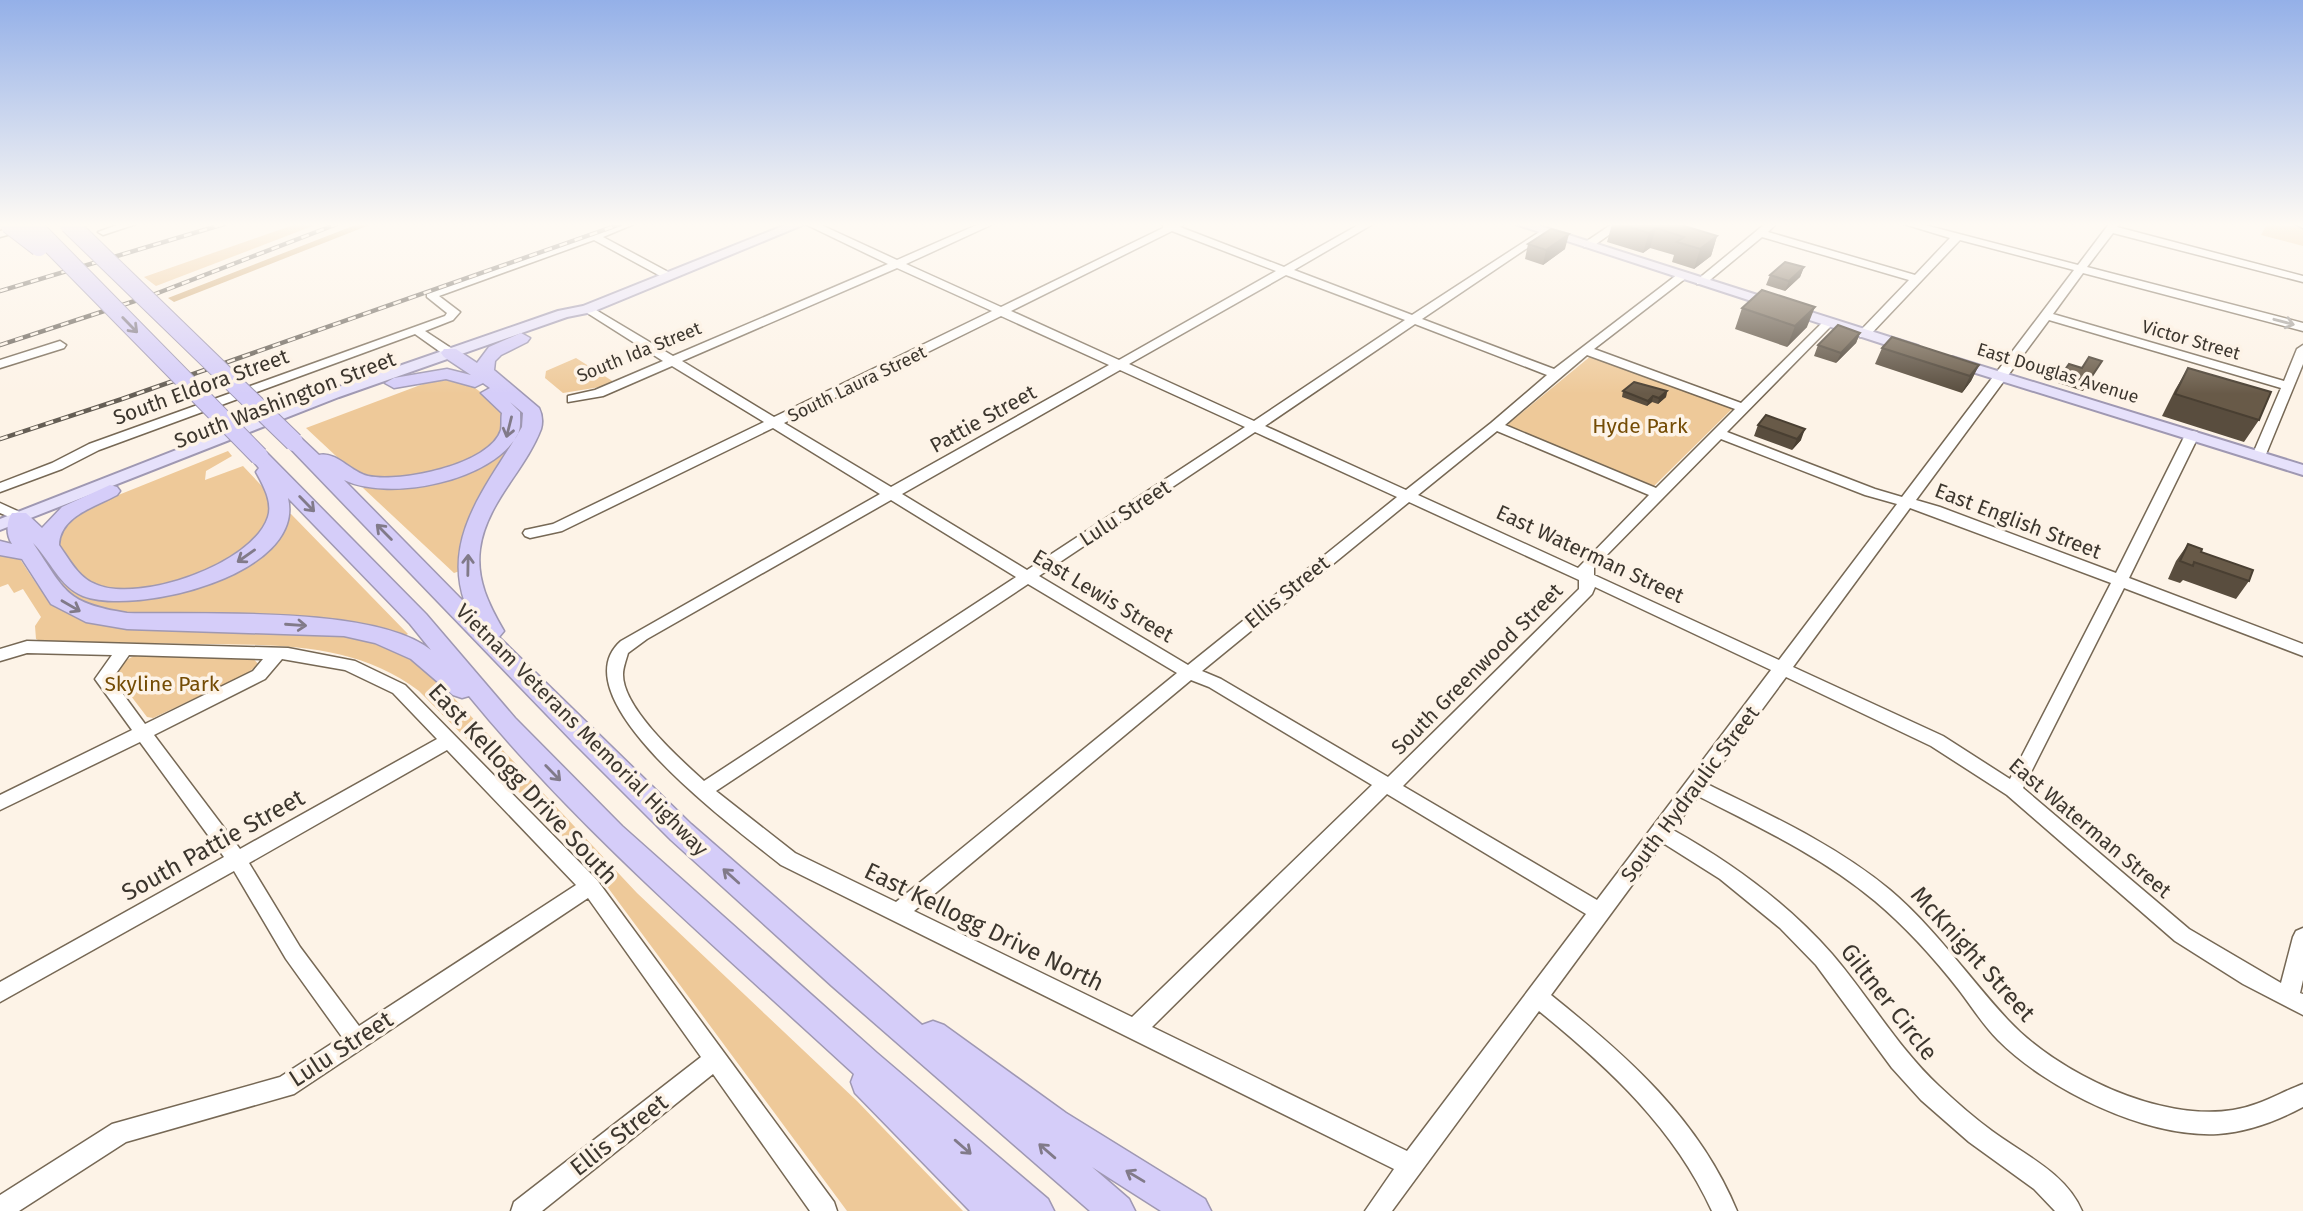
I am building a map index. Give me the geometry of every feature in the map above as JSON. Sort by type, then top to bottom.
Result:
[{"type":"highway","name":"Vietnam Veterans Memorial Highway","points":[[86,281],[418,619],[506,724],[612,834],[727,940],[1036,1211]]},
{"type":"highway","name":"Vietnam Veterans Memorial Highway","points":[[129,281],[294,442],[680,831],[1117,1211]]},
{"type":"highway","points":[[517,668],[485,622],[466,571],[474,530],[531,427],[532,412],[485,372],[485,363],[495,351],[521,338]]},
{"type":"highway","points":[[294,442],[366,482],[400,484],[439,477],[484,457],[506,439],[511,430],[511,412],[460,370],[455,358]]},
{"type":"highway","points":[[455,358],[504,388]]},
{"type":"highway","points":[[394,383],[447,374],[475,382]]},
{"type":"highway","points":[[10,523],[18,537],[72,579],[94,592],[131,596],[162,591],[205,578],[240,560],[259,547],[272,532],[279,517],[279,497],[259,456]]},
{"type":"highway","points":[[38,550],[56,522],[110,491]]},
{"type":"highway","points":[[0,548],[38,550]]},
{"type":"highway","points":[[38,550],[59,598],[86,614],[127,621],[344,628],[382,637],[419,653],[506,724]]},
{"type":"highway","points":[[782,922],[1054,1124],[1193,1211]]},
{"type":"highway","points":[[727,940],[994,1211]]},
{"type":"main road","name":"South Washington Street","points":[[10,523],[290,410],[521,338],[657,281]]},
{"type":"main road","name":"East Douglas Avenue","points":[[1696,281],[2303,470]]},
{"type":"main road","name":"South Washington Street","points":[[10,523],[110,491],[394,383],[563,314],[587,309]]},
{"type":"street","name":"South Eldora Street","points":[[0,488],[57,466],[94,447],[449,318],[454,312],[431,295],[471,281]]},
{"type":"street","name":"South Ida Street","points":[[573,399],[599,393],[857,281]]},
{"type":"street","name":"East Waterman Street","points":[[931,281],[1587,577],[1937,741],[2013,790],[2182,935],[2296,1002]]},
{"type":"street","name":"South Laura Street","points":[[530,533],[557,528],[581,517],[1064,281]]},
{"type":"street","name":"Pattie Street","points":[[620,652],[641,635],[1268,281]]},
{"type":"street","points":[[1310,281],[1556,374]]},
{"type":"street","name":"Lulu Street","points":[[703,790],[1472,281]]},
{"type":"street","name":"Ellis Street","points":[[896,914],[1190,672],[1496,426],[1556,374],[1676,281]]},
{"type":"street","points":[[1864,334],[1916,281]]},
{"type":"street","name":"South Hydraulic Street","points":[[1377,1211],[2072,281]]},
{"type":"street","points":[[2121,281],[2303,327]]},
{"type":"street","name":"East Lewis Street","points":[[587,309],[1173,665],[1215,682],[1601,913]]},
{"type":"street","name":"Victor Street","points":[[2045,315],[2287,386]]},
{"type":"street","name":"South Greenwood Street","points":[[1134,1030],[1377,791],[1399,780],[1587,590],[1586,567],[1828,323]]},
{"type":"street","points":[[418,331],[455,358]]},
{"type":"street","points":[[0,364],[60,345]]},
{"type":"street","points":[[2259,456],[2303,349]]},
{"type":"street","points":[[1586,350],[1743,408]]},
{"type":"street","points":[[1496,426],[1658,494]]},
{"type":"street","name":"East English Street","points":[[1718,433],[1870,492],[1935,510],[2303,650]]},
{"type":"street","points":[[2013,790],[2055,712],[2192,435]]},
{"type":"street","name":"East Kellogg Drive South","points":[[6,653],[27,647],[122,652],[277,654],[349,665],[399,689],[590,886],[825,1211]]},
{"type":"street","points":[[122,652],[103,679],[237,860],[293,953],[357,1040]]},
{"type":"street","name":"East Kellogg Drive North","points":[[620,652],[614,670],[615,683],[625,707],[655,747],[788,859],[1412,1165]]},
{"type":"street","points":[[0,803],[258,676],[277,654]]},
{"type":"street","name":"South Pattie Street","points":[[0,993],[450,740]]},
{"type":"street","name":"McKnight Street","points":[[1695,786],[1807,844],[1881,894],[1907,918],[2009,1037],[2085,1089],[2139,1108],[2207,1123],[2238,1121],[2303,1096]]},
{"type":"street","name":"Giltner Circle","points":[[1661,832],[1722,868],[1768,904],[1823,960],[1885,1044],[1921,1084],[1986,1140],[2049,1183],[2070,1211]]},
{"type":"street","name":"Lulu Street","points":[[0,1209],[120,1132],[286,1086],[590,886]]},
{"type":"street","points":[[2296,1002],[2303,937]]},
{"type":"street","points":[[1538,997],[1620,1064],[1656,1101],[1703,1168],[1725,1211]]},
{"type":"street","name":"Ellis Street","points":[[523,1211],[715,1059]]},
{"type":"green space","points":[[149,281],[170,281],[156,286]]},
{"type":"green space","name":"Hyde Park","points":[[1592,355],[1734,407],[1654,486],[1507,425]]},
{"type":"green space","points":[[576,358],[614,382],[563,393],[545,378],[546,371]]},
{"type":"green space","points":[[439,378],[462,378],[504,410],[506,426],[490,449],[456,468],[380,481],[351,470],[306,428]]},
{"type":"green space","points":[[510,402],[523,409],[528,422],[475,512],[467,531],[460,571],[454,573],[363,488],[388,487],[488,458],[516,408]]},
{"type":"green space","points":[[228,451],[232,456],[206,471],[205,480],[243,466],[274,499],[266,528],[242,555],[165,588],[112,591],[91,584],[80,574],[54,538],[58,526],[91,506]]},
{"type":"green space","points":[[291,514],[408,634],[401,638],[123,615],[75,601],[59,585],[63,583],[82,594],[203,583],[284,515]]},
{"type":"green space","points":[[0,551],[20,559],[53,603],[84,619],[282,627],[373,638],[423,665],[637,893],[857,1101],[963,1211],[847,1211],[603,881],[581,855],[419,691],[394,675],[367,663],[312,649],[254,645],[40,641],[36,639],[35,626],[41,617],[23,589],[14,593],[8,584],[0,587]]},
{"type":"green space","name":"Skyline Park","points":[[136,655],[252,657],[258,664],[247,674],[153,718],[147,717],[115,675],[115,669],[120,663]]},
{"type":"shaded area","points":[[213,281],[229,281],[174,302],[168,298]]},
{"type":"building","points":[[1762,290],[1815,307],[1795,326],[1742,308]]},
{"type":"building","points":[[1838,325],[1860,333],[1841,353],[1818,345]]},
{"type":"building","points":[[1892,337],[1979,365],[1970,376],[1882,348]]},
{"type":"building","points":[[2089,357],[2102,361],[2088,382],[2062,374],[2069,364],[2082,368]]},
{"type":"building","points":[[2188,368],[2271,392],[2259,420],[2175,394]]},
{"type":"building","points":[[1634,382],[1667,391],[1659,398],[1653,396],[1648,401],[1623,391]]},
{"type":"building","points":[[1766,415],[1805,429],[1797,439],[1758,425]]},
{"type":"building","points":[[2188,544],[2202,549],[2201,552],[2253,570],[2249,581],[2194,562],[2193,566],[2180,561]]},
{"type":"railway","points":[[0,291],[35,281]]},
{"type":"railway","points":[[0,345],[190,281]]},
{"type":"railway","points":[[0,439],[460,281]]}]
